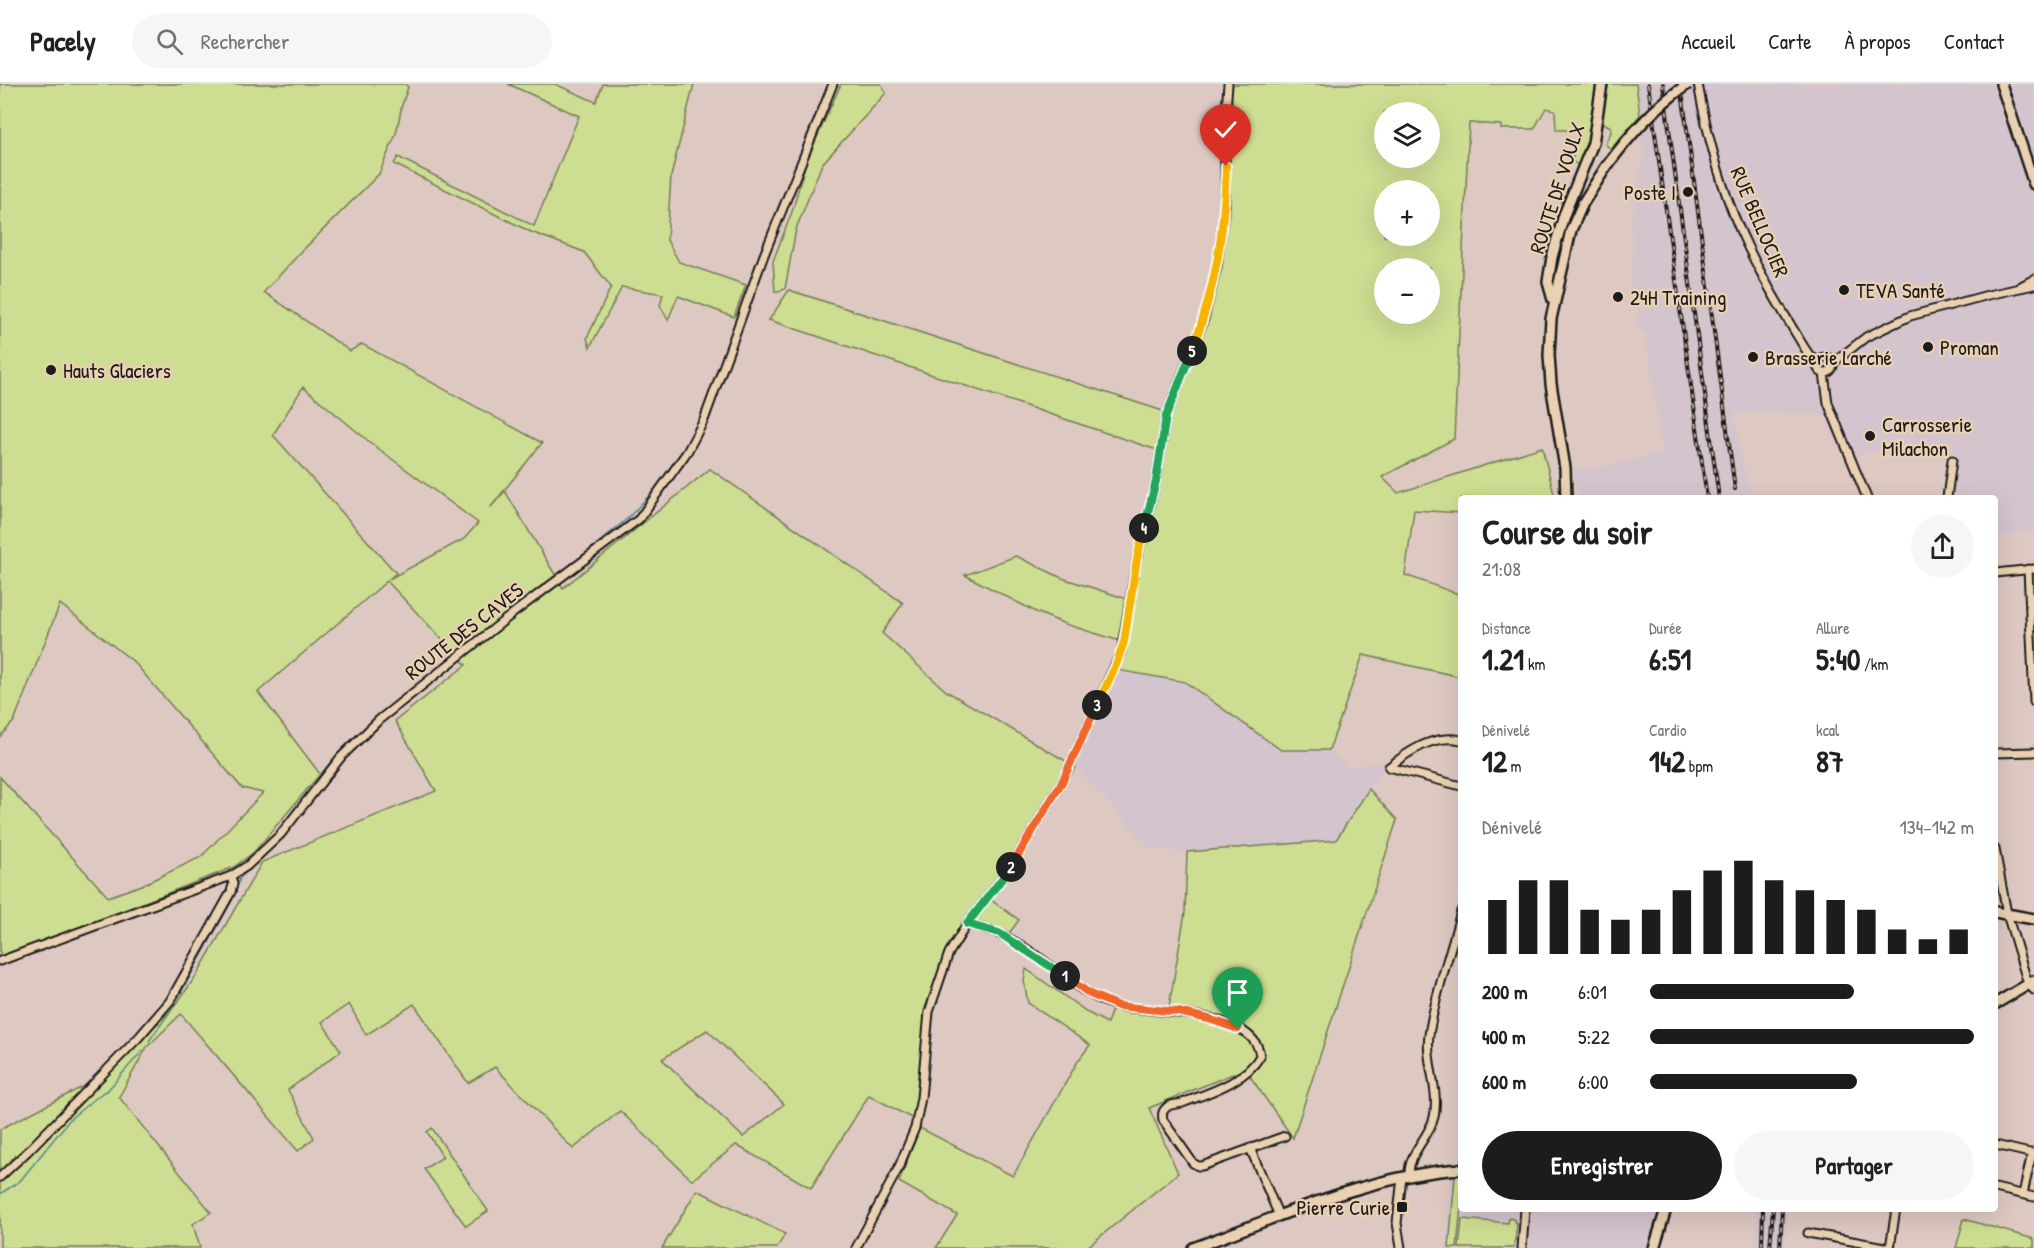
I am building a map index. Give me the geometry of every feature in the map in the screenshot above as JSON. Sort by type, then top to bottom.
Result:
[{"type":"main road","name":"ROUTE DE VOULX","points":[[1554,302],[1548,282],[1552,256],[1561,224],[1593,143],[1602,84]]},
{"type":"main road","points":[[1566,495],[1565,468],[1551,384],[1549,356],[1554,302],[1571,230],[1583,202],[1629,137],[1645,120],[1688,84]]},
{"type":"main road","points":[[2001,84],[2034,184]]},
{"type":"main road","points":[[1998,912],[2034,920]]},
{"type":"main road","points":[[1998,1002],[2032,985]]},
{"type":"main road","points":[[1193,1248],[1280,1216],[1405,1176],[1458,1169]]},
{"type":"main road","points":[[1654,1248],[1665,1212]]},
{"type":"main road","points":[[1206,1248],[1216,1240]]},
{"type":"street","name":"ROUTE DES CAVES","points":[[0,961],[231,876],[247,866],[280,835],[341,757],[380,719],[516,611],[639,519],[687,452],[704,420],[764,255],[832,84]]},
{"type":"street","points":[[856,1248],[898,1169],[915,1128],[921,1098],[929,1012],[949,953],[967,924],[1021,852],[1062,782],[1108,683],[1124,642],[1137,559],[1156,481],[1166,416],[1204,319],[1217,267],[1225,206],[1225,124],[1228,84]]},
{"type":"street","name":"RUE BELLOCIER","points":[[1698,84],[1710,140],[1739,227],[1762,274],[1804,347],[1810,356],[1818,360]]},
{"type":"street","points":[[2019,287],[2034,279]]},
{"type":"street","points":[[1824,373],[1832,370],[1833,363],[1866,337],[1910,316],[2034,285]]},
{"type":"street","points":[[1833,363],[1826,357],[1818,360],[1818,368],[1824,373],[1828,403],[1866,495]]},
{"type":"street","points":[[1947,495],[1952,460]]},
{"type":"street","points":[[1998,573],[2031,569],[2034,702]]},
{"type":"street","points":[[1458,740],[1451,738],[1427,743],[1410,750],[1389,767],[1458,785]]},
{"type":"street","points":[[1998,753],[2034,752]]},
{"type":"street","points":[[1998,865],[2007,914],[2032,985]]},
{"type":"street","points":[[0,1177],[131,1046],[170,1001],[231,892],[233,884],[231,876]]},
{"type":"street","points":[[1401,1248],[1397,1223],[1405,1176],[1412,1158],[1434,1120],[1434,1078],[1428,1049],[1428,1036],[1458,923]]},
{"type":"street","points":[[967,924],[999,933],[1104,1001],[1118,1006],[1178,1012],[1209,1019],[1238,1029],[1252,1037],[1259,1048],[1260,1056],[1248,1072],[1240,1078],[1182,1104],[1171,1104],[1162,1113],[1163,1120],[1193,1163],[1198,1166],[1285,1136]]},
{"type":"street","points":[[1998,1146],[2033,1154],[2023,1194]]},
{"type":"street","points":[[1250,1148],[1280,1216]]},
{"type":"street","points":[[1998,1189],[2034,1197]]},
{"type":"street","points":[[1522,1248],[1526,1212]]},
{"type":"street","points":[[1808,1233],[1890,1248],[1896,1212]]},
{"type":"shaded area","points":[[1636,84],[1677,84],[1640,115]]},
{"type":"shaded area","points":[[1689,84],[2034,84],[2034,530],[1998,537],[1998,495],[1953,495],[1955,442],[1878,450],[1845,458],[1825,415],[1734,412],[1745,476],[1753,495],[1580,495],[1575,484],[1573,468],[1584,471],[1663,453],[1645,331],[1639,331],[1637,296],[1630,295],[1633,258],[1631,223],[1643,158],[1643,129],[1689,90]]},
{"type":"shaded area","points":[[1117,670],[1185,682],[1281,750],[1329,750],[1348,767],[1391,761],[1369,789],[1336,840],[1187,852],[1151,849],[1076,767]]},
{"type":"shaded area","points":[[1458,1168],[1458,1212],[1661,1212],[1654,1248],[1446,1248],[1451,1169]]},
{"type":"shaded area","points":[[1757,1212],[1787,1212],[1785,1248],[1755,1248]]},
{"type":"green space","points":[[0,84],[405,84],[408,87],[396,134],[379,174],[264,292],[350,351],[362,344],[542,443],[490,508],[505,491],[563,588],[710,469],[903,603],[882,633],[946,691],[1076,767],[991,900],[1019,920],[1007,936],[966,920],[944,959],[929,1001],[915,1120],[869,1095],[811,1188],[736,1145],[692,1180],[620,1111],[573,1149],[495,1067],[468,1083],[414,1004],[366,1035],[349,1004],[322,1022],[341,1051],[288,1090],[314,1138],[298,1151],[181,1014],[147,1047],[119,1097],[211,1212],[193,1224],[200,1248],[0,1248],[0,1129],[106,1075],[175,1006],[196,976],[262,862],[436,791],[395,721],[466,665],[387,581],[258,692],[320,774],[254,852],[234,867],[0,959],[0,777],[108,897],[142,885],[201,857],[263,793],[242,788],[134,662],[60,604],[14,721],[0,737]],"holes":[[[303,387],[372,444],[478,523],[464,539],[389,579],[396,573],[273,435]],[[707,1030],[784,1104],[743,1137],[662,1059]]]},
{"type":"green space","points":[[508,84],[555,84],[596,102],[603,84],[694,84],[671,176],[667,240],[679,262],[746,285],[734,317],[678,296],[668,320],[660,305],[663,294],[622,287],[590,347],[587,338],[611,287],[584,252],[531,232],[394,164],[398,157],[534,226],[579,116]]},
{"type":"green space","points":[[841,84],[881,84],[886,93],[822,164],[796,229],[785,289],[775,292],[773,261],[792,212],[806,162]]},
{"type":"green space","points":[[1224,84],[1636,84],[1640,115],[1611,149],[1605,144],[1611,127],[1603,123],[1592,123],[1579,166],[1572,161],[1579,130],[1556,130],[1555,110],[1546,108],[1534,129],[1501,129],[1501,125],[1469,123],[1454,439],[1382,477],[1398,493],[1542,447],[1554,495],[1458,495],[1458,513],[1414,510],[1405,575],[1458,594],[1458,676],[1363,655],[1329,750],[1281,750],[1185,682],[1117,670],[1120,641],[1065,624],[1036,612],[965,575],[1016,556],[1062,578],[1127,599],[1157,450],[769,320],[789,290],[1163,411],[1191,340],[1206,293],[1217,243],[1221,201]]},
{"type":"green space","points":[[1369,789],[1397,820],[1293,1138],[1245,1069],[1149,1108],[1178,1173],[1086,1248],[936,1248],[957,1215],[899,1182],[920,1128],[1013,1176],[1078,1061],[1090,1045],[1028,1003],[1024,981],[1026,969],[1090,1014],[1107,1023],[1113,1007],[1169,1007],[1185,913],[1187,852],[1336,840]]},
{"type":"green space","points":[[432,1128],[488,1211],[466,1226],[424,1169],[443,1157],[427,1132]]},
{"type":"green space","points":[[1458,1175],[1458,1212],[1460,1212],[1457,1248],[1449,1248],[1455,1177]]},
{"type":"green space","points":[[697,1190],[785,1234],[777,1248],[662,1248]]},
{"type":"green space","points":[[1509,1218],[1517,1224],[1514,1248],[1459,1248],[1462,1219],[1508,1223]]},
{"type":"green space","points":[[1964,1219],[2034,1239],[2034,1248],[1956,1248]]},
{"type":"waterway","points":[[685,446],[700,419],[719,370]]},
{"type":"waterway","points":[[562,573],[628,518],[655,489],[680,454]]},
{"type":"waterway","points":[[312,788],[342,750],[378,717]]},
{"type":"waterway","points":[[273,847],[286,832]]},
{"type":"waterway","points":[[236,891],[240,878],[267,852]]},
{"type":"waterway","points":[[149,1041],[172,1009],[233,899]]},
{"type":"waterway","points":[[0,1194],[20,1181],[71,1118],[107,1091],[143,1050]]},
{"type":"railway","points":[[1648,84],[1707,495]]},
{"type":"railway","points":[[1663,84],[1719,495]]},
{"type":"railway","points":[[1681,84],[1735,489]]},
{"type":"railway","points":[[1762,1245],[1763,1212]]},
{"type":"railway","points":[[1770,1248],[1773,1212]]},
{"type":"railway","points":[[1780,1248],[1782,1212]]},
{"type":"place","name":"Poste I","points":[[1688,192]]},
{"type":"place","name":"TEVA Santé","points":[[1844,290]]},
{"type":"place","name":"24H Training","points":[[1618,297]]},
{"type":"place","name":"Proman","points":[[1928,347]]},
{"type":"place","name":"Brasserie Larché","points":[[1753,357]]},
{"type":"place","name":"Hauts Glaciers","points":[[51,370]]},
{"type":"place","name":"Carrosserie Milachon","points":[[1870,436]]},
{"type":"place","name":"Pierre Curie","points":[[1402,1207]]},
{"type":"route","points":[[1226,166],[1225,206],[1212,291],[1204,319],[1166,416],[1156,481],[1137,559],[1121,652],[1062,782],[1021,852],[967,924],[999,933],[1104,1001],[1118,1006],[1178,1012],[1238,1029]]}]
